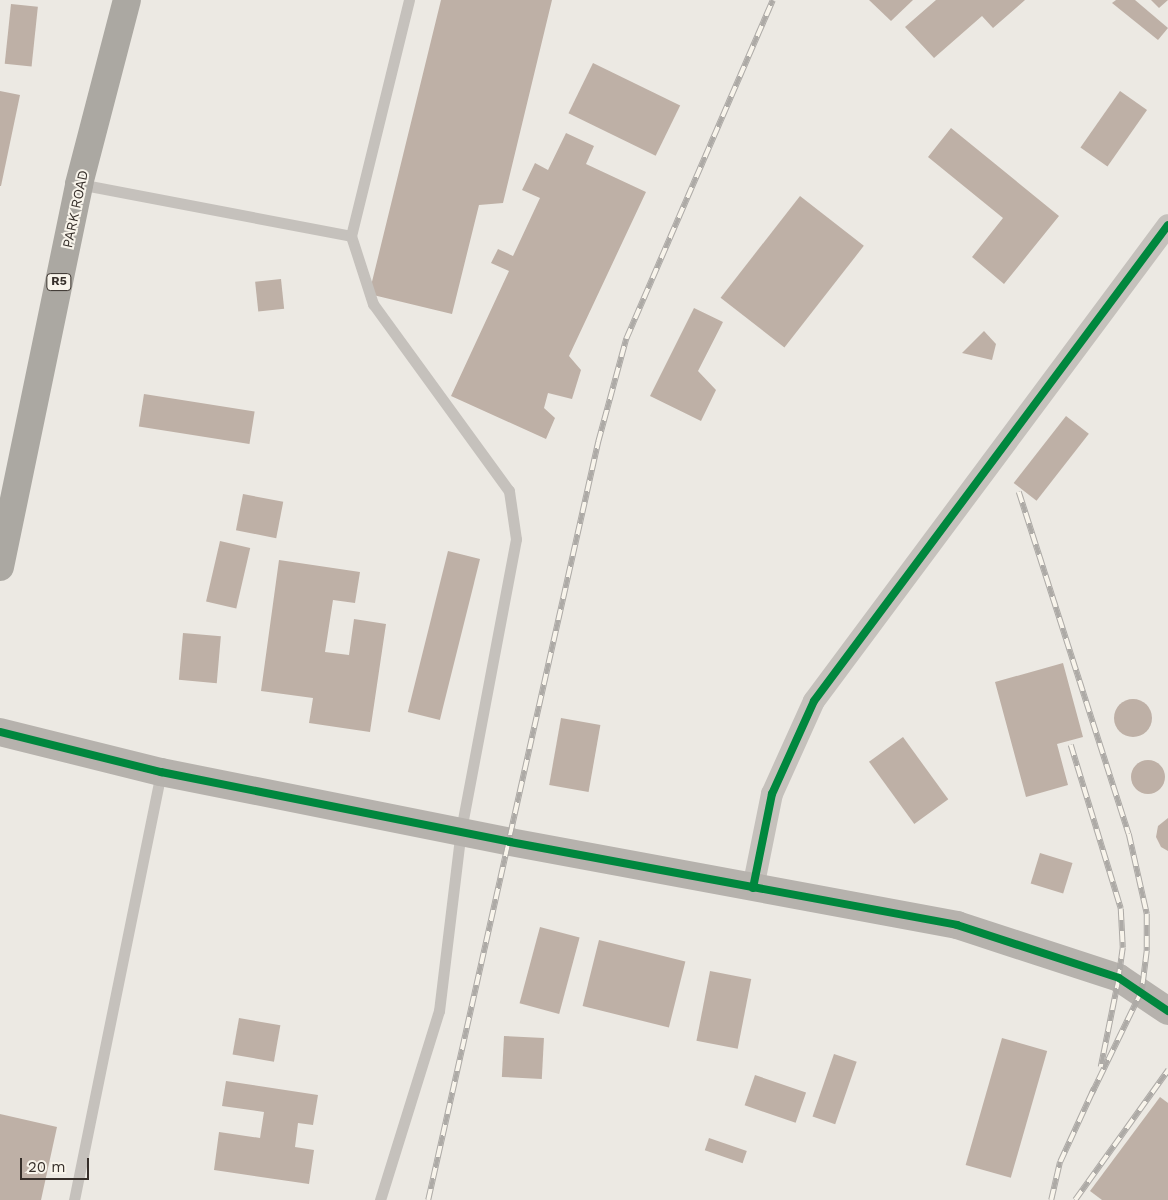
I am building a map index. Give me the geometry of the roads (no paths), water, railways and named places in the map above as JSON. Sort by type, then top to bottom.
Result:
[{"type":"highway","name":"PARK ROAD","points":[[0,567],[79,184],[127,0]]},
{"type":"street","points":[[753,888],[772,794],[814,701],[1168,225]]},
{"type":"street","points":[[0,732],[161,772],[753,888],[957,925],[1119,978],[1168,1011]]},
{"type":"lane","points":[[380,1200],[438,1011],[461,830],[516,539],[509,491],[373,304],[352,236],[409,0]]},
{"type":"lane","points":[[79,184],[352,236]]},
{"type":"lane","points":[[74,1200],[161,772]]},
{"type":"railway","points":[[428,1200],[598,442],[626,339],[773,0]]},
{"type":"railway","points":[[1019,492],[1129,834],[1147,914],[1147,951],[1142,991],[1092,1094]]},
{"type":"railway","points":[[1071,745],[1121,909],[1123,948],[1119,978],[1101,1067]]},
{"type":"railway","points":[[1075,1200],[1168,1070]]},
{"type":"railway","points":[[1051,1200],[1060,1162],[1094,1088]]}]
